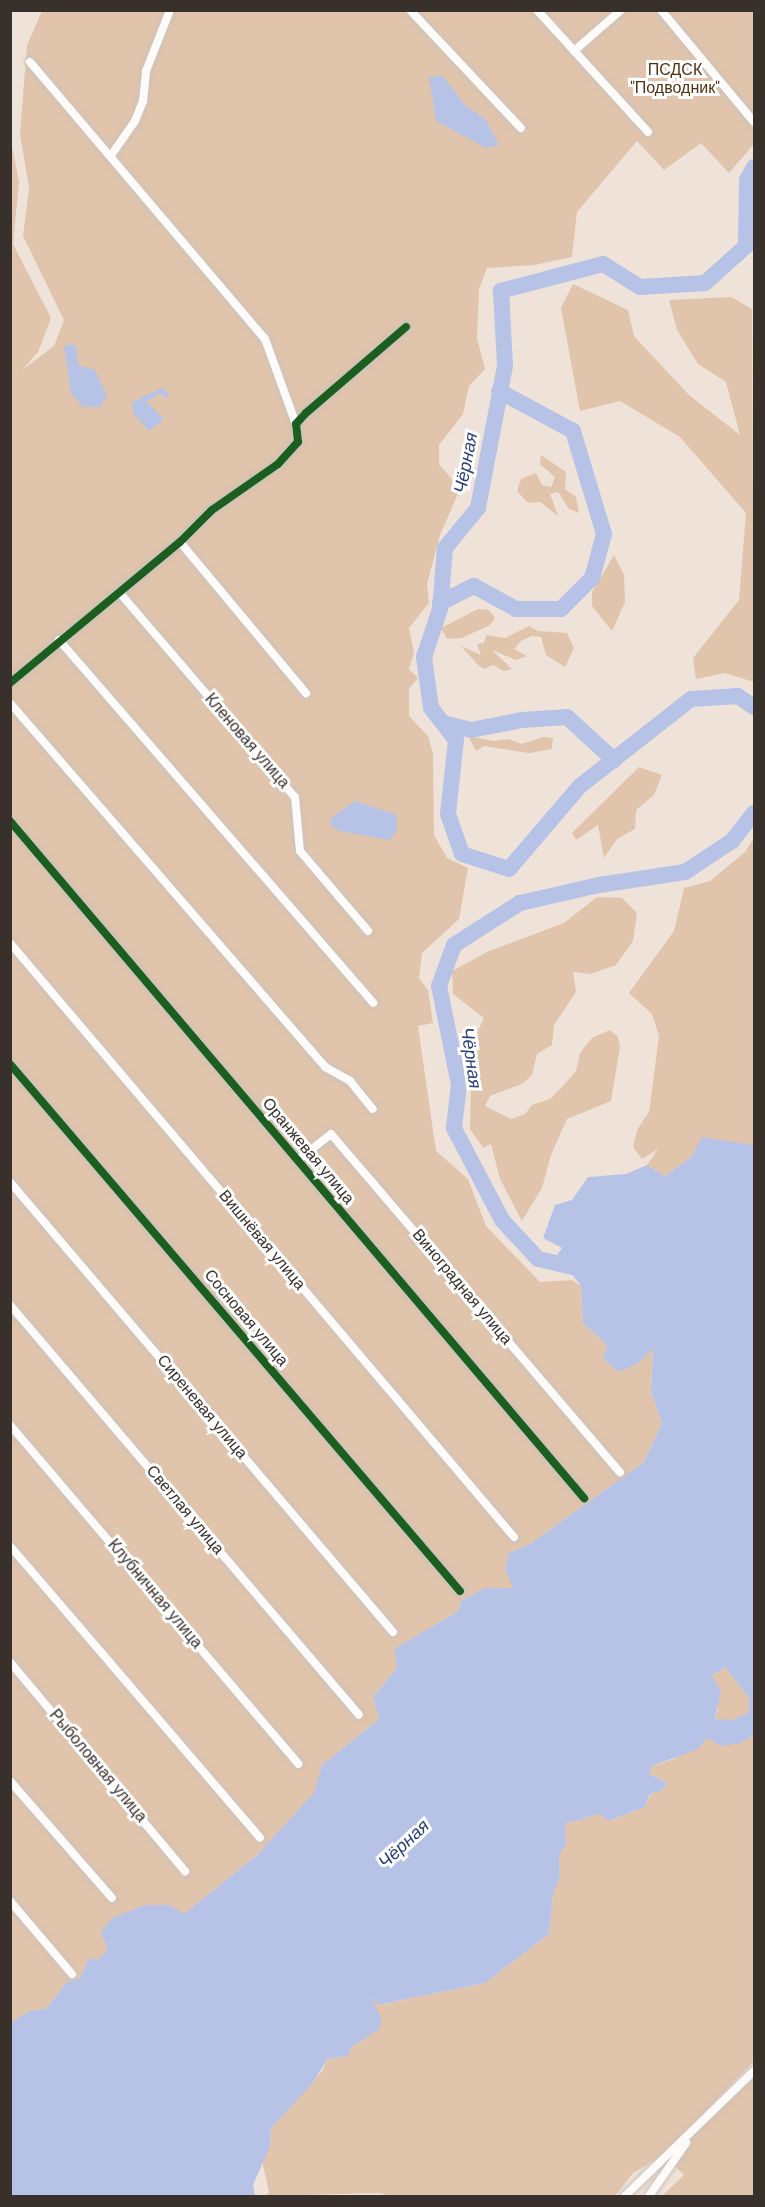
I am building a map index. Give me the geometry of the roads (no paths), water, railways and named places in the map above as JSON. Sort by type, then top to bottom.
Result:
[{"type":"street","points":[[112,154],[143,101],[146,71],[170,10]]},
{"type":"street","points":[[410,10],[520,128]]},
{"type":"street","points":[[537,10],[648,132]]},
{"type":"street","points":[[574,51],[621,10]]},
{"type":"street","points":[[661,10],[754,122]]},
{"type":"street","points":[[10,683],[59,640],[180,542],[212,510],[278,464],[298,442],[296,424],[265,339],[112,154],[30,62]]},
{"type":"street","points":[[296,424],[406,327]]},
{"type":"street","points":[[180,542],[306,693]]},
{"type":"street","name":"Кленовая улица","points":[[119,592],[295,797],[300,851],[368,931]]},
{"type":"street","points":[[59,640],[373,1003]]},
{"type":"street","points":[[10,703],[325,1067],[350,1080],[373,1109]]},
{"type":"street","name":"Оранжевая улица","points":[[10,821],[584,1498]]},
{"type":"street","name":"Вишнёвая улица","points":[[10,943],[514,1537]]},
{"type":"street","name":"Сосновая улица","points":[[10,1064],[460,1591]]},
{"type":"street","name":"Виноградная улица","points":[[298,1160],[331,1134],[620,1472]]},
{"type":"street","name":"Сиреневая улица","points":[[10,1182],[393,1632]]},
{"type":"street","name":"Светлая улица","points":[[10,1305],[359,1715]]},
{"type":"street","name":"Клубничная улица","points":[[10,1425],[299,1764]]},
{"type":"street","points":[[10,1546],[260,1838]]},
{"type":"street","name":"Рыболовная улица","points":[[10,1662],[185,1871]]},
{"type":"street","points":[[10,1781],[112,1898]]},
{"type":"street","points":[[10,1901],[72,1974]]},
{"type":"street","points":[[628,2193],[691,2136],[754,2072]]},
{"type":"street","points":[[649,2196],[691,2136]]},
{"type":"water","points":[[443,76],[465,105],[486,120],[499,145],[486,148],[436,121],[429,77]]},
{"type":"water","points":[[64,345],[76,345],[78,365],[95,370],[107,396],[100,407],[83,407],[71,393]]},
{"type":"water","points":[[162,388],[170,395],[167,398],[159,394],[146,402],[164,419],[149,431],[134,414],[132,402]]},
{"type":"water","points":[[355,801],[397,815],[397,830],[390,840],[339,831],[330,825],[332,817]]},
{"type":"water","points":[[702,1137],[754,1145],[754,1735],[741,1743],[721,1746],[707,1738],[698,1749],[652,1766],[649,1774],[668,1783],[661,1791],[650,1794],[645,1807],[609,1821],[599,1814],[565,1824],[566,1844],[559,1856],[560,1878],[553,1895],[549,1934],[485,1983],[378,2005],[370,1997],[381,2017],[380,2029],[351,2047],[348,2056],[328,2059],[311,2085],[271,2128],[270,2146],[253,2185],[255,2196],[11,2196],[11,2023],[29,2011],[46,2009],[67,1982],[80,1978],[89,1958],[98,1960],[108,1949],[101,1932],[112,1918],[145,1905],[170,1905],[184,1914],[257,1855],[314,1793],[322,1765],[379,1719],[373,1697],[397,1668],[394,1649],[457,1612],[462,1600],[485,1588],[513,1588],[505,1568],[509,1553],[530,1544],[644,1462],[662,1423],[651,1391],[653,1349],[637,1364],[619,1372],[603,1359],[607,1345],[583,1323],[581,1286],[557,1255],[562,1248],[543,1238],[555,1205],[572,1200],[588,1177],[626,1174],[647,1165],[665,1176],[691,1157]],"holes":[[[725,1667],[749,1698],[749,1712],[733,1720],[715,1719],[721,1691],[712,1676]]]},
{"type":"waterway","name":"Чёрная","points":[[754,167],[747,180],[746,246],[705,283],[640,287],[603,264],[501,291],[505,366],[478,508],[445,548],[440,609],[424,657],[431,708],[456,740],[448,814],[462,854],[509,869],[580,786],[691,699],[738,696],[754,707]]},
{"type":"waterway","points":[[440,603],[474,586],[516,609],[561,609],[592,578],[604,534],[573,431],[499,391]]},
{"type":"waterway","points":[[443,723],[471,730],[522,720],[567,717],[614,760]]},
{"type":"waterway","name":"Чёрная","points":[[590,1271],[538,1259],[502,1220],[454,1128],[459,1085],[439,986],[454,945],[520,903],[599,885],[685,872],[732,841],[754,813]]},
{"type":"park label","name":"ПСДСК \"Подводник\"","points":[[675,79]]}]
